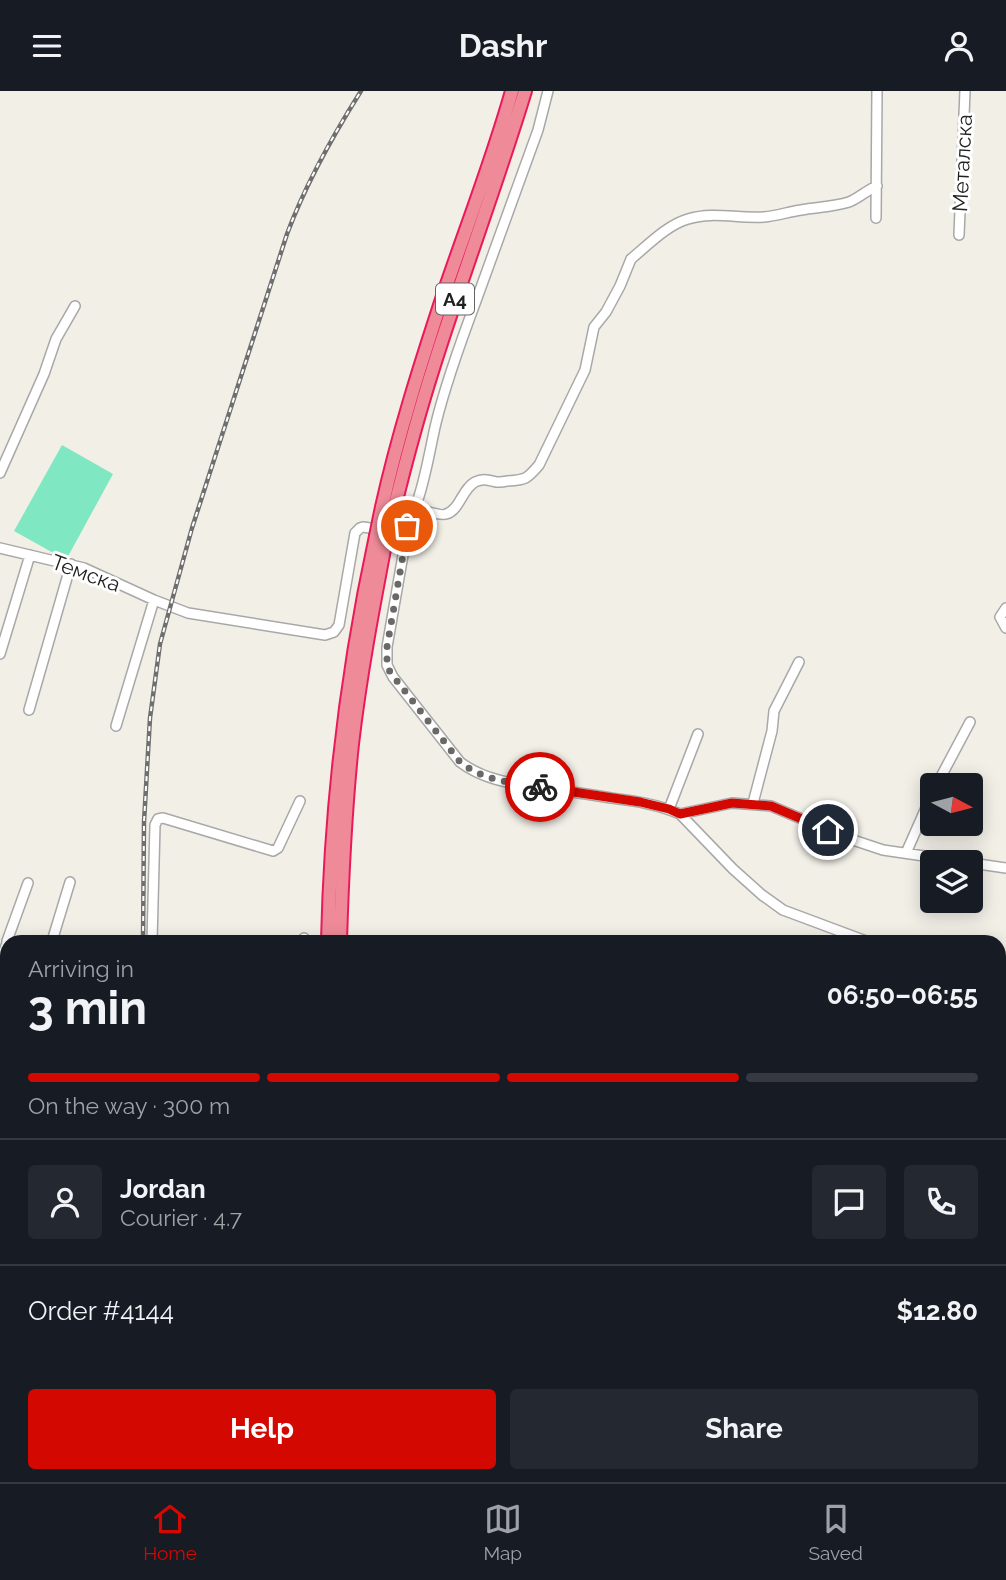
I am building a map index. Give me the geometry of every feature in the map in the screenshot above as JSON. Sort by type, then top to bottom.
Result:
[{"type":"highway","name":"A4","points":[[328,935],[330,867],[339,755],[353,657],[388,508],[402,432],[429,339],[486,176],[512,91]]},
{"type":"highway","name":"A4","points":[[388,508],[525,91]]},
{"type":"highway","name":"A4","points":[[340,935],[352,744],[381,538]]},
{"type":"street","points":[[548,91],[538,130],[455,360],[415,509],[407,526],[399,533],[403,555],[387,647],[387,665],[393,677],[460,762],[470,770],[508,783],[640,802],[669,809],[680,814],[743,878],[783,910],[850,935]]},
{"type":"street","points":[[876,218],[877,91]]},
{"type":"street","name":"Металска","points":[[959,235],[965,91]]},
{"type":"street","points":[[415,509],[439,515],[447,514],[469,486],[477,481],[523,480],[531,474],[539,464],[585,370],[594,327],[620,286],[627,266],[631,259],[672,227],[690,218],[710,215],[765,217],[819,208],[847,202],[877,186]]},
{"type":"street","points":[[0,473],[56,339],[75,306]]},
{"type":"street","name":"Темска","points":[[0,548],[84,568],[188,613],[330,634],[340,625],[355,533],[366,527],[399,533]]},
{"type":"street","points":[[0,654],[30,555]]},
{"type":"street","points":[[29,710],[71,564]]},
{"type":"street","points":[[116,726],[154,600]]},
{"type":"street","points":[[1006,608],[1000,617],[1006,628]]},
{"type":"street","points":[[753,803],[772,731],[774,711],[799,662]]},
{"type":"street","points":[[943,773],[970,722]]},
{"type":"street","points":[[669,809],[698,734]]},
{"type":"street","points":[[152,935],[157,820],[163,818],[272,851],[278,848],[300,801]]},
{"type":"street","points":[[680,814],[732,803],[753,803],[771,806],[883,850],[1006,868]]},
{"type":"street","points":[[906,853],[920,821]]},
{"type":"street","points":[[54,935],[70,882]]},
{"type":"street","points":[[9,935],[28,883]]},
{"type":"green space","points":[[62,445],[113,474],[66,560],[14,531]]},
{"type":"railway","points":[[143,935],[144,822],[150,718],[160,644],[192,528],[287,234],[320,161],[361,91]]},
{"type":"way so far","points":[[407,526],[399,533],[403,555],[387,647],[386,657],[390,672],[460,762],[470,770],[508,783],[540,787]]},
{"type":"route","points":[[540,787],[640,802],[680,814],[732,803],[753,803],[771,806],[828,830]]}]
